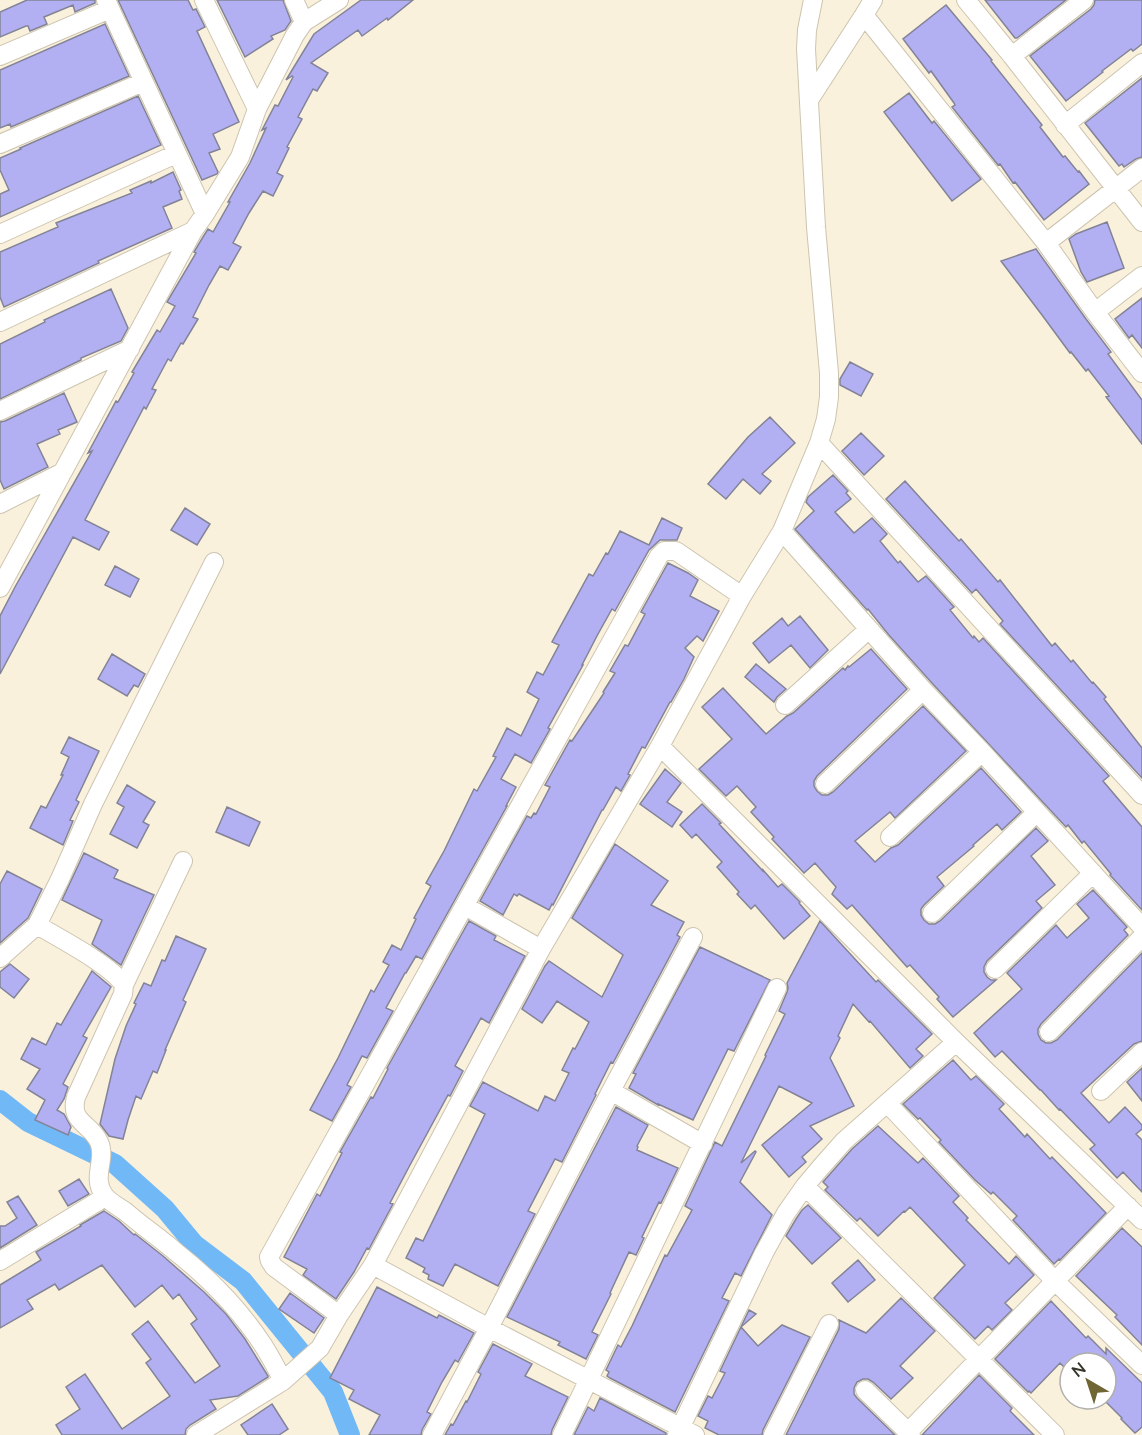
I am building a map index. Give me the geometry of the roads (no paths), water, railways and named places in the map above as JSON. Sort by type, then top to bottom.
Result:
[{"type":"street","points":[[204,0],[257,109]]},
{"type":"street","points":[[294,0],[304,22]]},
{"type":"street","points":[[0,588],[193,231],[240,157],[257,109],[285,52],[304,22],[339,0]]},
{"type":"street","points":[[195,1435],[288,1376],[320,1348],[339,1314],[372,1265],[541,949],[660,746],[742,596],[782,531],[819,443],[829,398],[806,49],[813,0]]},
{"type":"street","points":[[966,0],[1142,222]]},
{"type":"street","points":[[1012,56],[1084,0]]},
{"type":"street","points":[[0,56],[108,4],[205,214]]},
{"type":"street","points":[[809,100],[868,8],[1142,373]]},
{"type":"street","points":[[1065,125],[1142,63]]},
{"type":"street","points":[[0,144],[143,82]]},
{"type":"street","points":[[0,234],[176,154]]},
{"type":"street","points":[[1046,243],[1142,168]]},
{"type":"street","points":[[0,322],[193,231]]},
{"type":"street","points":[[1095,312],[1142,276]]},
{"type":"street","points":[[0,411],[130,349]]},
{"type":"street","points":[[819,443],[1142,795]]},
{"type":"street","points":[[0,504],[63,472]]},
{"type":"street","points":[[782,531],[923,690],[1142,927]]},
{"type":"street","points":[[339,1314],[274,1268],[269,1257],[659,556],[664,551],[676,551],[742,596]]},
{"type":"street","points":[[0,958],[37,925],[93,804],[214,562]]},
{"type":"street","points":[[785,705],[869,629]]},
{"type":"street","points":[[825,784],[923,690]]},
{"type":"street","points":[[660,746],[956,1042],[1142,1220]]},
{"type":"street","points":[[890,837],[982,752]]},
{"type":"street","points":[[932,913],[1037,812]]},
{"type":"street","points":[[183,861],[124,985],[123,994],[76,1097],[75,1114],[100,1144],[102,1152],[98,1180],[105,1197],[178,1253],[215,1287],[250,1326],[288,1376]]},
{"type":"street","points":[[995,969],[1094,873]]},
{"type":"street","points":[[465,906],[541,949]]},
{"type":"street","points":[[37,925],[116,975],[124,985]]},
{"type":"street","points":[[432,1435],[610,1091],[693,937]]},
{"type":"street","points":[[1049,1032],[1142,937]]},
{"type":"street","points":[[562,1435],[777,988]]},
{"type":"street","points":[[372,1265],[684,1432],[764,1253],[786,1213],[820,1167],[844,1141],[956,1042]]},
{"type":"street","points":[[1101,1091],[1142,1052]]},
{"type":"street","points":[[610,1091],[703,1144]]},
{"type":"street","points":[[887,1103],[1054,1280],[1142,1365]]},
{"type":"street","points":[[806,1186],[1054,1435]]},
{"type":"street","points":[[0,1262],[105,1197]]},
{"type":"street","points":[[865,1390],[910,1433],[978,1359],[1128,1206]]},
{"type":"street","points":[[773,1435],[829,1324]]},
{"type":"waterway","points":[[0,1100],[28,1122],[115,1164],[165,1209],[194,1244],[243,1281],[333,1392],[350,1435]]}]
